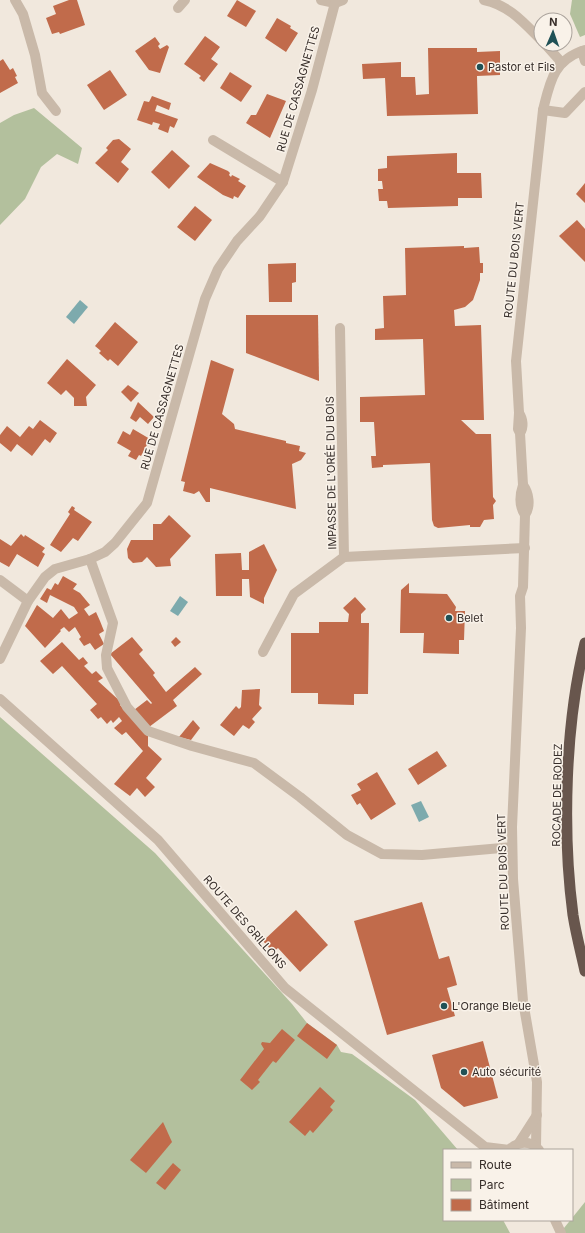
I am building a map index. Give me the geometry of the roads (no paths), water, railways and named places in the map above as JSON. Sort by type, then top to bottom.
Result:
[{"type":"highway","name":"ROCADE DE RODEZ","points":[[585,643],[574,702],[567,828],[573,915],[585,971]]},
{"type":"street","points":[[15,0],[22,14],[35,55],[42,93],[56,111]]},
{"type":"street","points":[[321,0],[339,1]]},
{"type":"street","points":[[484,0],[495,2],[514,13],[533,32]]},
{"type":"street","name":"RUE DE CASSAGNETTES","points":[[28,601],[54,569],[90,559],[105,552],[115,543],[147,503],[205,299],[218,269],[237,241],[260,216],[283,182],[339,1]]},
{"type":"street","points":[[552,52],[562,63],[584,54]]},
{"type":"street","name":"ROUTE DU BOIS VERT","points":[[537,1149],[537,1082],[521,988],[512,847],[521,628],[524,618],[525,592],[523,587],[525,515],[528,509],[527,491],[523,485],[520,434],[523,428],[522,417],[519,413],[516,361],[543,110],[551,76],[562,63]]},
{"type":"street","points":[[543,110],[565,113],[585,92]]},
{"type":"street","points":[[213,140],[283,182]]},
{"type":"street","name":"IMPASSE DE L'ORÉE DU BOIS","points":[[340,328],[344,557],[525,548]]},
{"type":"street","points":[[263,652],[294,594],[344,557]]},
{"type":"street","points":[[90,559],[113,623],[106,655],[107,668],[127,707],[148,731],[192,746],[254,763],[300,797],[347,835],[382,854],[422,856],[512,847]]},
{"type":"street","points":[[0,580],[28,601],[0,659]]},
{"type":"street","name":"ROUTE DES GRILLONS","points":[[0,699],[158,840],[286,988],[485,1148],[498,1149]]},
{"type":"street","points":[[511,1149],[519,1143],[537,1115]]},
{"type":"street","points":[[519,1143],[531,1144],[537,1149]]},
{"type":"street","points":[[555,1221],[561,1233]]},
{"type":"water","points":[[80,300],[88,307],[74,324],[66,317]]},
{"type":"water","points":[[180,596],[188,602],[178,616],[170,611]]},
{"type":"water","points":[[421,801],[429,817],[419,822],[411,805]]},
{"type":"place","name":"Pastor et Fils","points":[[480,67]]},
{"type":"place","name":"Belet","points":[[449,618]]},
{"type":"place","name":"L'Orange Bleue","points":[[444,1006]]},
{"type":"place","name":"Auto sécurité","points":[[464,1072]]}]
